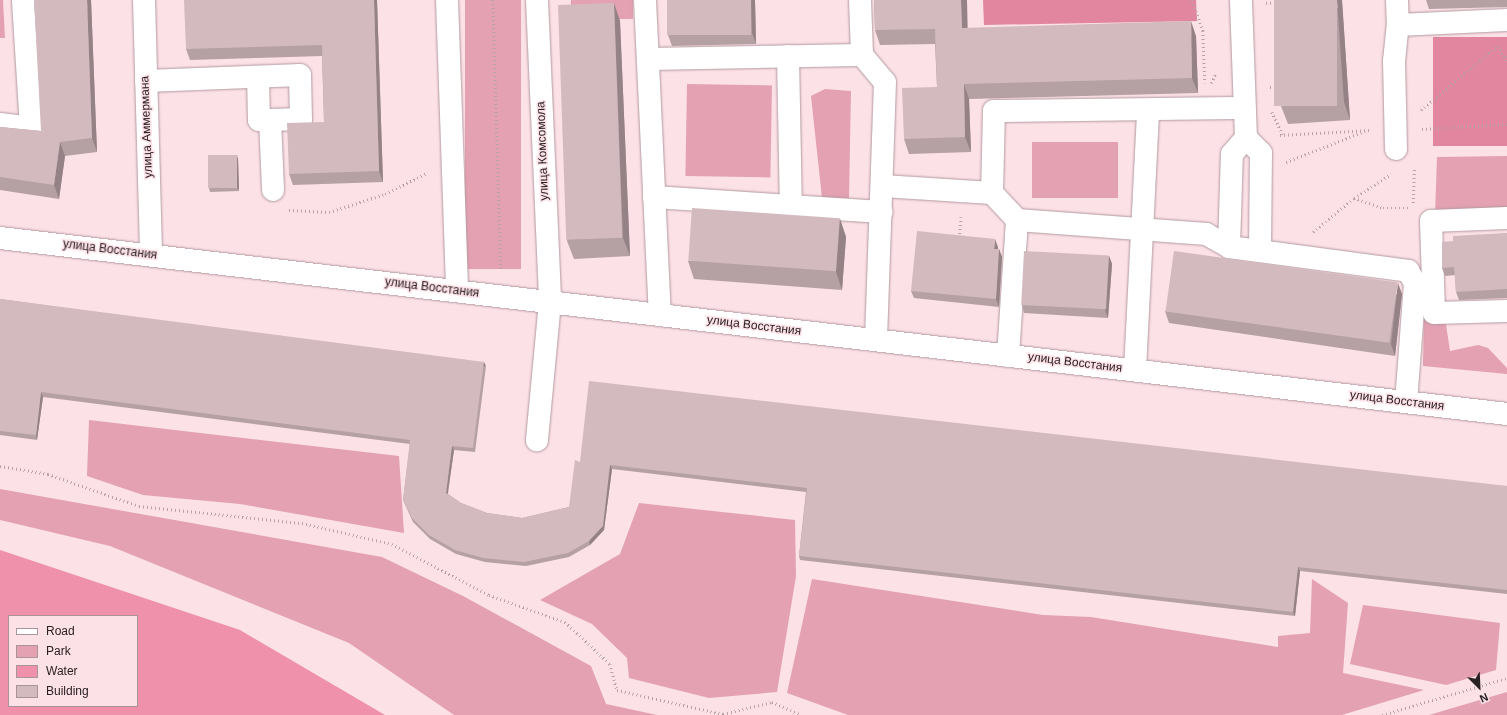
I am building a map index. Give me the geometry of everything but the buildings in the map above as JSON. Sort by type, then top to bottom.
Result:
[{"type":"street","points":[[0,124],[31,128],[23,0]]},
{"type":"street","name":"улица Аммермана","points":[[144,0],[151,255]]},
{"type":"street","points":[[447,0],[457,291]]},
{"type":"street","name":"улица Комсомола","points":[[537,0],[550,302],[537,440]]},
{"type":"street","points":[[645,0],[660,315]]},
{"type":"street","points":[[860,0],[862,55],[885,82],[883,186],[876,340]]},
{"type":"street","points":[[1241,0],[1246,138],[1262,153],[1260,251]]},
{"type":"street","points":[[1397,0],[1398,25],[1394,61],[1402,136]]},
{"type":"street","points":[[1398,25],[1507,20]]},
{"type":"street","points":[[649,60],[862,55]]},
{"type":"street","points":[[788,56],[791,206]]},
{"type":"street","points":[[146,81],[300,75],[301,119],[259,120],[258,77]]},
{"type":"street","points":[[992,193],[994,111],[1148,111],[1244,108]]},
{"type":"street","points":[[1135,370],[1144,230],[1148,111]]},
{"type":"street","points":[[270,120],[278,197]]},
{"type":"street","points":[[1229,247],[1232,154],[1246,138]]},
{"type":"street","points":[[883,186],[992,193],[1017,220],[1206,234],[1229,247],[1408,271],[1415,282],[1406,402]]},
{"type":"street","points":[[654,197],[882,212]]},
{"type":"street","points":[[1507,218],[1431,221],[1434,313],[1507,311]]},
{"type":"street","points":[[1008,356],[1017,220]]},
{"type":"street","name":"улица Восстания","points":[[0,238],[1507,414]]},
{"type":"path","points":[[493,0],[502,280]]},
{"type":"path","points":[[1192,0],[1204,31],[1206,109]]},
{"type":"path","points":[[1402,136],[1421,110],[1497,46]]},
{"type":"path","points":[[1246,138],[1367,130],[1402,136],[1507,124]]},
{"type":"path","points":[[1262,171],[1367,130]]},
{"type":"path","points":[[278,197],[288,210],[329,212],[385,194],[434,170]]},
{"type":"path","points":[[1286,255],[1354,198],[1396,170]]},
{"type":"path","points":[[1354,198],[1383,208],[1412,208]]},
{"type":"path","points":[[0,466],[48,474],[139,506],[302,523],[392,544],[489,595],[564,622],[610,664],[617,690],[723,714],[772,702],[801,715]]},
{"type":"path","points":[[1382,715],[1507,678]]},
{"type":"green space","points":[[0,0],[3,0],[5,38],[0,38]]},
{"type":"green space","points":[[465,0],[521,0],[521,269],[465,269]]},
{"type":"green space","points":[[571,0],[633,0],[633,19],[571,19]]},
{"type":"green space","points":[[687,84],[772,85],[770,177],[685,176]]},
{"type":"green space","points":[[825,89],[851,91],[849,198],[822,198],[811,96]]},
{"type":"green space","points":[[1032,142],[1118,142],[1118,198],[1032,198]]},
{"type":"green space","points":[[1507,156],[1507,227],[1435,216],[1437,157]]},
{"type":"green space","points":[[1424,306],[1445,318],[1450,351],[1478,345],[1488,348],[1507,368],[1507,374],[1423,366]]},
{"type":"green space","points":[[89,420],[399,456],[404,533],[240,504],[143,495],[87,476]]},
{"type":"green space","points":[[0,489],[382,557],[463,596],[591,666],[606,704],[657,715],[454,715],[349,643],[110,546],[0,520]]},
{"type":"green space","points":[[639,503],[795,520],[796,576],[777,692],[709,698],[629,678],[627,658],[592,624],[540,600],[620,554]]},
{"type":"green space","points":[[812,579],[1043,615],[1091,617],[1278,647],[1278,636],[1310,633],[1312,579],[1348,603],[1343,673],[1424,690],[1342,715],[848,715],[787,693]]},
{"type":"green space","points":[[1363,605],[1500,623],[1496,670],[1446,685],[1350,664]]},
{"type":"green space","points":[[1507,692],[1507,715],[1429,715]]},
{"type":"shaded area","points":[[983,0],[1196,0],[1197,21],[984,25]]},
{"type":"shaded area","points":[[1433,37],[1507,37],[1507,146],[1433,146]]},
{"type":"water","points":[[0,550],[240,630],[385,715],[0,715]]}]
